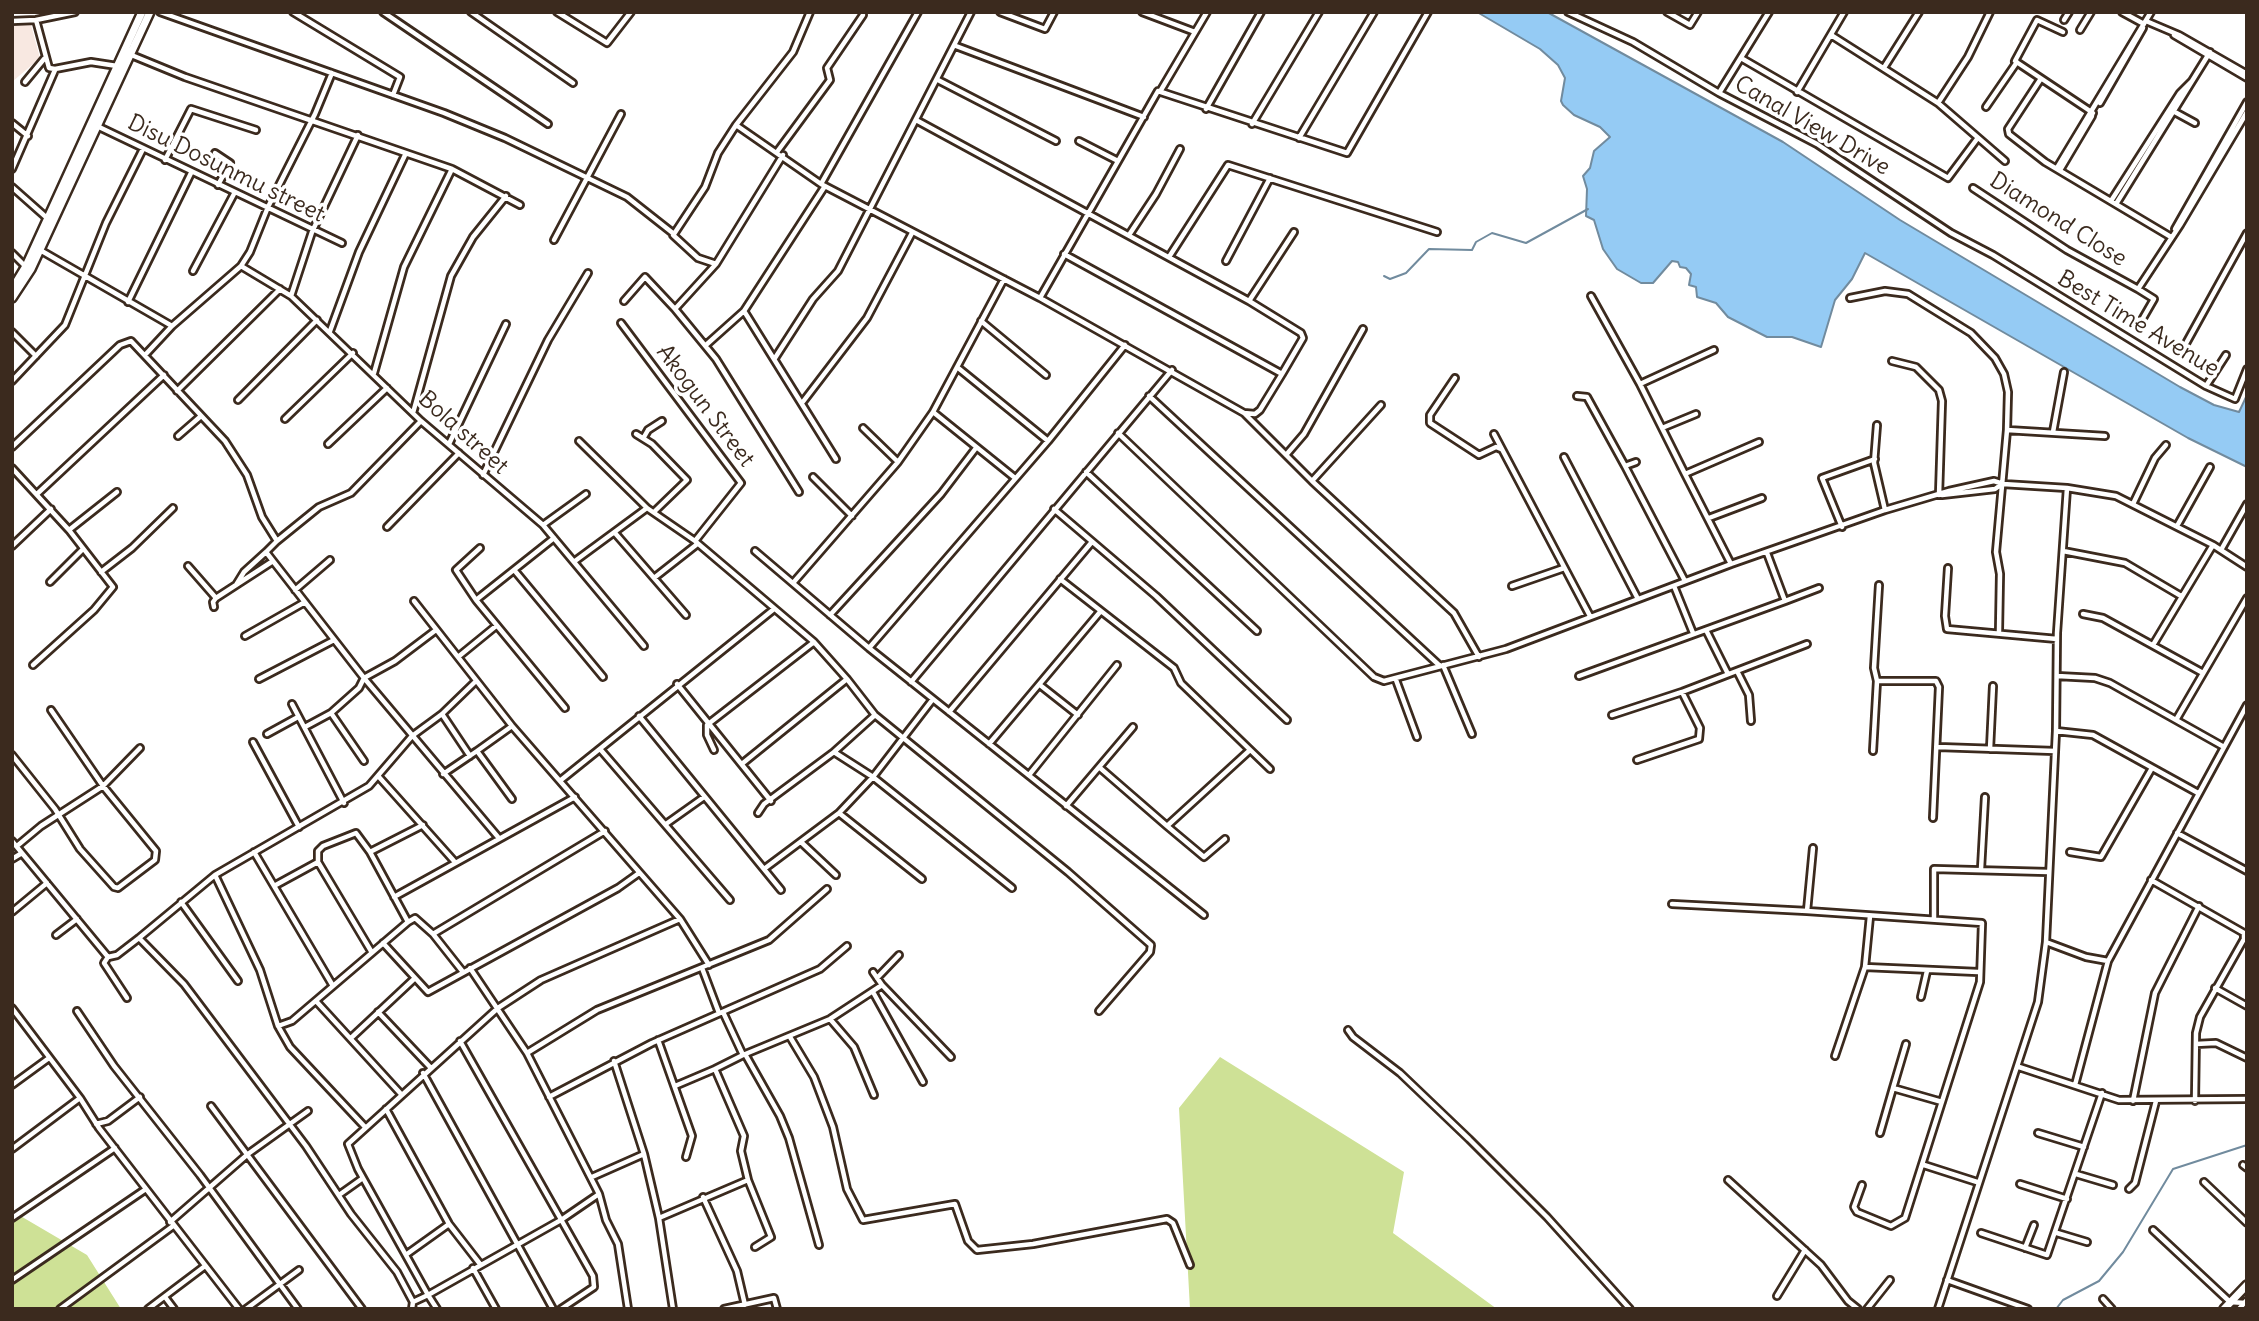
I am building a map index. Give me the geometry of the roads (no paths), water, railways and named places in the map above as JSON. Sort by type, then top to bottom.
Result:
[{"type":"main road","points":[[12,289],[26,266],[142,12]]},
{"type":"main road","points":[[12,298],[40,250],[150,12]]},
{"type":"main road","points":[[2224,1309],[2247,1284]]},
{"type":"street","points":[[12,21],[36,20],[75,12]]},
{"type":"street","points":[[160,12],[505,138],[627,197],[674,234],[684,248],[698,258],[716,264]]},
{"type":"street","points":[[293,12],[400,77],[393,95]]},
{"type":"street","points":[[383,12],[548,124]]},
{"type":"street","points":[[471,12],[573,83]]},
{"type":"street","points":[[557,12],[607,43],[631,12]]},
{"type":"street","points":[[674,234],[705,187],[718,153],[736,125],[793,52],[810,12]]},
{"type":"street","points":[[706,345],[744,311],[823,185],[918,12]]},
{"type":"street","points":[[775,358],[813,299],[838,271],[956,46],[971,12]]},
{"type":"street","points":[[1000,12],[1045,29],[1054,12]]},
{"type":"street","points":[[1142,12],[1195,32]]},
{"type":"street","points":[[1040,298],[1143,117],[1207,12]]},
{"type":"street","points":[[1206,109],[1261,12]]},
{"type":"street","points":[[1252,124],[1319,12]]},
{"type":"street","points":[[1299,138],[1374,12]]},
{"type":"street","points":[[1161,90],[1206,109],[1347,153],[1427,12]]},
{"type":"street","name":"Canal View Drive","points":[[1568,12],[1633,42],[1718,93],[1817,144],[1951,233],[1993,255],[2032,281]]},
{"type":"street","points":[[1667,12],[1688,25],[1698,12]]},
{"type":"street","points":[[1718,93],[1769,12]]},
{"type":"street","points":[[1797,92],[1844,12]]},
{"type":"street","points":[[1885,66],[1919,12]]},
{"type":"street","points":[[1938,103],[1968,57],[1990,12]]},
{"type":"street","points":[[2064,20],[2069,12]]},
{"type":"street","points":[[2080,30],[2091,12]]},
{"type":"street","points":[[2122,12],[2173,34],[2247,76]]},
{"type":"street","points":[[2059,169],[2151,12]]},
{"type":"street","points":[[777,152],[829,82],[827,68],[863,15]]},
{"type":"street","points":[[36,20],[44,59],[49,68],[91,62],[117,66]]},
{"type":"street","points":[[2063,32],[2037,20],[2014,57],[2040,80],[2092,112]]},
{"type":"street","points":[[1831,35],[1885,66],[1938,103],[2005,161]]},
{"type":"street","points":[[956,46],[1143,117]]},
{"type":"street","points":[[129,54],[185,77],[453,169],[520,205]]},
{"type":"street","points":[[2114,202],[2209,54]]},
{"type":"street","points":[[1741,58],[1948,178],[1977,139]]},
{"type":"street","points":[[25,82],[44,59]]},
{"type":"street","points":[[1986,107],[2017,62]]},
{"type":"street","points":[[12,169],[55,69]]},
{"type":"street","points":[[145,355],[172,326],[241,266],[250,252],[268,207],[332,73]]},
{"type":"street","points":[[938,79],[1056,141]]},
{"type":"street","points":[[2040,80],[2008,131],[2032,153],[2171,237]]},
{"type":"street","points":[[2114,202],[2180,93],[2193,81]]},
{"type":"street","name":"Diamond Close","points":[[1973,188],[2067,250],[2138,289],[2246,110],[2247,102]]},
{"type":"street","points":[[165,160],[191,109],[256,130]]},
{"type":"street","points":[[2173,111],[2195,123]]},
{"type":"street","points":[[554,240],[621,114]]},
{"type":"street","points":[[916,120],[1249,301],[1303,338],[1260,410],[1255,414],[1244,413]]},
{"type":"street","points":[[12,123],[28,136]]},
{"type":"street","name":"Disu Dosunmu street","points":[[96,125],[191,173],[268,207],[312,232],[342,243]]},
{"type":"street","points":[[736,125],[823,185],[1040,298],[1172,370],[1244,413],[1311,481],[1454,613],[1479,657]]},
{"type":"street","points":[[291,296],[312,232],[358,135]]},
{"type":"street","points":[[1079,141],[1118,162]]},
{"type":"street","points":[[12,381],[65,325],[106,223],[143,149]]},
{"type":"street","points":[[1129,235],[1156,194],[1180,149]]},
{"type":"street","points":[[215,153],[230,163],[218,185]]},
{"type":"street","points":[[330,331],[359,252],[406,153]]},
{"type":"street","points":[[675,309],[716,264],[783,155]]},
{"type":"street","points":[[1169,257],[1226,166],[1437,232]]},
{"type":"street","points":[[374,374],[404,267],[453,169]]},
{"type":"street","points":[[128,302],[191,173]]},
{"type":"street","points":[[1226,261],[1270,178]]},
{"type":"street","points":[[12,187],[47,218]]},
{"type":"street","points":[[193,271],[235,192]]},
{"type":"street","points":[[413,413],[451,276],[473,237],[506,196]]},
{"type":"street","points":[[1249,301],[1294,232]]},
{"type":"street","points":[[802,403],[867,318],[912,233]]},
{"type":"street","points":[[2184,347],[2247,233]]},
{"type":"street","points":[[40,250],[172,326]]},
{"type":"street","points":[[12,253],[26,266]]},
{"type":"street","points":[[1064,254],[1282,374]]},
{"type":"street","name":"Bola street","points":[[241,266],[291,296],[421,421],[543,525],[644,646]]},
{"type":"street","points":[[483,475],[548,340],[589,273]]},
{"type":"street","points":[[624,301],[645,277],[675,309],[686,326],[706,345],[799,492]]},
{"type":"street","points":[[793,583],[898,462],[933,412],[1003,279]]},
{"type":"street","name":"Best Time Avenue","points":[[2032,281],[2206,386],[2235,399],[2247,369]]},
{"type":"street","points":[[177,391],[280,289]]},
{"type":"street","points":[[2138,289],[2154,299],[2139,325]]},
{"type":"street","points":[[1850,298],[1875,292],[1901,292],[1971,333],[1995,358],[2004,374],[2008,392],[2007,430],[1996,552],[2000,574],[1999,631]]},
{"type":"street","points":[[1591,296],[1640,384],[1731,564]]},
{"type":"street","points":[[744,311],[836,459]]},
{"type":"street","points":[[238,400],[317,320]]},
{"type":"street","points":[[981,321],[1046,375]]},
{"type":"street","name":"Akogun Street","points":[[621,323],[741,484],[695,543]]},
{"type":"street","points":[[449,444],[506,324]]},
{"type":"street","points":[[1286,454],[1304,434],[1363,330]]},
{"type":"street","points":[[12,332],[36,356]]},
{"type":"street","points":[[12,447],[123,342],[131,341],[237,457],[254,491],[265,524],[277,541]]},
{"type":"street","points":[[869,648],[1048,441],[1125,345]]},
{"type":"street","points":[[1640,384],[1714,350]]},
{"type":"street","points":[[285,419],[353,353]]},
{"type":"street","points":[[2206,386],[2226,355]]},
{"type":"street","points":[[1892,361],[1916,367],[1939,390],[1942,401],[1939,495]]},
{"type":"street","points":[[957,367],[1048,441]]},
{"type":"street","points":[[911,682],[1172,370]]},
{"type":"street","points":[[2053,432],[2064,372]]},
{"type":"street","points":[[37,494],[164,375]]},
{"type":"street","points":[[1455,378],[1430,415],[1430,423],[1479,455],[1496,447],[1502,449]]},
{"type":"street","points":[[328,444],[387,388]]},
{"type":"street","points":[[1149,396],[1442,666],[1472,734]]},
{"type":"street","points":[[1577,396],[1587,397],[1685,581]]},
{"type":"street","points":[[1311,481],[1381,405]]},
{"type":"street","points":[[933,412],[1016,478]]},
{"type":"street","points":[[1661,428],[1696,414]]},
{"type":"street","points":[[178,436],[201,416]]},
{"type":"street","points":[[234,588],[244,572],[277,541],[319,507],[351,493],[421,421]]},
{"type":"street","points":[[644,437],[662,421]]},
{"type":"street","points":[[1877,425],[1875,459],[1885,510]]},
{"type":"street","points":[[863,428],[898,462]]},
{"type":"street","points":[[2007,430],[2105,436]]},
{"type":"street","points":[[1118,433],[1378,680],[1396,680],[1479,657],[1885,510],[1994,481],[2116,496],[2213,545],[2247,567]]},
{"type":"street","points":[[636,434],[644,437],[687,480],[655,510]]},
{"type":"street","points":[[1494,434],[1590,617]]},
{"type":"street","points":[[579,442],[647,508],[655,510],[814,642],[875,715],[1085,886],[1151,946],[1150,952],[1099,1011]]},
{"type":"street","points":[[1685,474],[1759,442]]},
{"type":"street","points":[[2133,504],[2155,458],[2165,445]]},
{"type":"street","points":[[831,615],[941,494],[976,448]]},
{"type":"street","points":[[387,527],[459,453]]},
{"type":"street","points":[[1564,457],[1637,599]]},
{"type":"street","points":[[1842,527],[1822,478],[1875,459]]},
{"type":"street","points":[[1625,466],[1636,462]]},
{"type":"street","points":[[2176,526],[2210,467]]},
{"type":"street","points":[[13,472],[51,509],[112,582],[111,592],[33,665]]},
{"type":"street","points":[[1086,472],[1257,631]]},
{"type":"street","points":[[813,477],[852,516]]},
{"type":"street","points":[[1938,1309],[1977,1182],[2019,1067],[2038,1002],[2046,942],[2056,731],[2057,639],[2067,488]]},
{"type":"street","points":[[69,530],[117,492]]},
{"type":"street","points":[[543,525],[586,494]]},
{"type":"street","points":[[1709,518],[1762,498]]},
{"type":"street","points":[[2221,550],[2247,504]]},
{"type":"street","points":[[101,572],[132,548],[173,508]]},
{"type":"street","points":[[575,561],[647,508]]},
{"type":"street","points":[[12,546],[51,509]]},
{"type":"street","points":[[1054,509],[1156,596],[1287,720]]},
{"type":"street","points":[[615,533],[686,615]]},
{"type":"street","points":[[476,600],[554,538]]},
{"type":"street","points":[[654,578],[695,543]]},
{"type":"street","points":[[949,712],[1091,543]]},
{"type":"street","points":[[2153,645],[2213,545]]},
{"type":"street","points":[[480,548],[456,570],[496,626],[565,708]]},
{"type":"street","points":[[50,582],[83,549]]},
{"type":"street","points":[[755,551],[869,648],[1204,915]]},
{"type":"street","points":[[2063,551],[2125,563],[2182,596]]},
{"type":"street","points":[[266,552],[364,678],[498,837]]},
{"type":"street","points":[[1767,553],[1785,601]]},
{"type":"street","points":[[295,590],[330,560]]},
{"type":"street","points":[[214,607],[216,598],[273,562]]},
{"type":"street","points":[[188,566],[216,598]]},
{"type":"street","points":[[1512,586],[1564,568]]},
{"type":"street","points":[[1948,568],[1945,616],[1947,629],[1991,634],[1999,631],[2057,639]]},
{"type":"street","points":[[516,570],[603,677]]},
{"type":"street","points":[[1060,579],[1174,668],[1181,683],[1270,769]]},
{"type":"street","points":[[1873,751],[1879,585]]},
{"type":"street","points":[[1674,586],[1693,634]]},
{"type":"street","points":[[1579,677],[1819,588]]},
{"type":"street","points":[[2176,720],[2247,598]]},
{"type":"street","points":[[414,601],[512,726],[680,919],[709,965]]},
{"type":"street","points":[[245,636],[305,602]]},
{"type":"street","points":[[561,780],[677,684],[774,609]]},
{"type":"street","points":[[989,744],[1100,612]]},
{"type":"street","points":[[2083,614],[2103,618],[2203,673]]},
{"type":"street","points":[[458,657],[496,626]]},
{"type":"street","points":[[305,727],[331,713],[359,688],[364,678],[395,661],[436,630]]},
{"type":"street","points":[[1706,630],[1728,674]]},
{"type":"street","points":[[259,679],[334,640]]},
{"type":"street","points":[[714,750],[707,734],[709,722],[814,642]]},
{"type":"street","points":[[1612,715],[1682,692],[1807,644]]},
{"type":"street","points":[[1029,775],[1117,665]]},
{"type":"street","points":[[1737,671],[1749,695],[1751,721]]},
{"type":"street","points":[[2057,676],[2095,678],[2110,683],[2224,747]]},
{"type":"street","points":[[743,763],[847,679]]},
{"type":"street","points":[[1396,680],[1418,737]]},
{"type":"street","points":[[127,998],[104,963],[108,957],[117,955],[215,875],[344,803],[379,777],[412,736],[442,714],[476,681]]},
{"type":"street","points":[[1877,681],[1936,681],[1940,695],[1933,818]]},
{"type":"street","points":[[677,684],[771,801]]},
{"type":"street","points":[[1040,685],[1077,715]]},
{"type":"street","points":[[1990,749],[1993,686]]},
{"type":"street","points":[[1637,760],[1699,738],[1700,728],[1682,692]]},
{"type":"street","points":[[764,869],[839,813],[873,777],[933,699]]},
{"type":"street","points":[[292,704],[344,803]]},
{"type":"street","points":[[2075,1084],[2108,961],[2247,705]]},
{"type":"street","points":[[12,755],[80,849],[114,887],[118,888],[158,855],[103,786],[51,710]]},
{"type":"street","points":[[331,713],[364,761]]},
{"type":"street","points":[[442,714],[470,756]]},
{"type":"street","points":[[758,813],[764,804],[834,752],[875,715]]},
{"type":"street","points":[[639,716],[781,890]]},
{"type":"street","points":[[267,734],[298,717]]},
{"type":"street","points":[[443,774],[512,726]]},
{"type":"street","points":[[1066,806],[1133,727]]},
{"type":"street","points":[[2056,731],[2093,735],[2198,793]]},
{"type":"street","points":[[253,742],[299,827]]},
{"type":"street","points":[[1938,747],[2055,751]]},
{"type":"street","points":[[17,846],[57,815],[103,786],[140,748]]},
{"type":"street","points":[[600,749],[730,900]]},
{"type":"street","points":[[1167,826],[1250,750]]},
{"type":"street","points":[[477,751],[512,799]]},
{"type":"street","points":[[834,752],[873,777],[1012,888]]},
{"type":"street","points":[[1099,767],[1204,857],[1225,839]]},
{"type":"street","points":[[2070,852],[2101,857],[2152,768]]},
{"type":"street","points":[[379,777],[454,861]]},
{"type":"street","points":[[394,897],[454,861],[575,797]]},
{"type":"street","points":[[666,824],[704,797]]},
{"type":"street","points":[[1981,869],[1985,797]]},
{"type":"street","points":[[839,813],[922,879]]},
{"type":"street","points":[[370,852],[423,825]]},
{"type":"street","points":[[433,934],[605,831]]},
{"type":"street","points":[[371,951],[318,862],[318,851],[323,846],[351,832],[358,835],[408,922]]},
{"type":"street","points":[[2177,833],[2247,871]]},
{"type":"street","points":[[12,841],[108,957]]},
{"type":"street","points":[[801,842],[836,875]]},
{"type":"street","points":[[1807,911],[1813,848]]},
{"type":"street","points":[[12,859],[22,852]]},
{"type":"street","points":[[254,852],[333,986]]},
{"type":"street","points":[[274,886],[318,862]]},
{"type":"street","points":[[1934,919],[1934,869],[2048,872]]},
{"type":"street","points":[[383,943],[428,992],[618,888],[639,873]]},
{"type":"street","points":[[215,875],[260,970],[278,1026],[290,1046],[365,1127]]},
{"type":"street","points":[[2151,880],[2244,933],[2244,939],[2200,1017],[2196,1044],[2195,1101]]},
{"type":"street","points":[[12,912],[47,883]]},
{"type":"street","points":[[527,1053],[597,1010],[769,940],[827,889]]},
{"type":"street","points":[[181,902],[238,981]]},
{"type":"street","points":[[1672,904],[1982,923],[1978,972],[1980,982],[1924,1166],[1905,1218],[1891,1226],[1855,1210],[1863,1185]]},
{"type":"street","points":[[2133,1101],[2155,993],[2199,906]]},
{"type":"street","points":[[1835,1056],[1865,967],[1870,916]]},
{"type":"street","points":[[278,1026],[292,1021],[371,951],[415,918],[433,934],[463,972]]},
{"type":"street","points":[[57,935],[77,919]]},
{"type":"street","points":[[437,1309],[363,1178],[348,1144],[498,1008],[541,980],[680,919]]},
{"type":"street","points":[[139,938],[184,984],[397,1272],[412,1306],[518,1242],[561,1220],[599,1194]]},
{"type":"street","points":[[2046,942],[2085,957],[2108,961]]},
{"type":"street","points":[[549,1097],[658,1040],[820,969],[847,946]]},
{"type":"street","points":[[877,978],[899,955]]},
{"type":"street","points":[[1865,967],[1978,972]]},
{"type":"street","points":[[470,968],[527,1053],[592,1177],[606,1220],[618,1244],[628,1309]]},
{"type":"street","points":[[702,968],[721,1012],[785,1127],[819,1245]]},
{"type":"street","points":[[1921,998],[1927,971]]},
{"type":"street","points":[[873,972],[882,985],[951,1057]]},
{"type":"street","points":[[351,1038],[414,979]]},
{"type":"street","points":[[675,1086],[830,1019],[882,985]]},
{"type":"street","points":[[2215,988],[2247,1006]]},
{"type":"street","points":[[873,992],[923,1083]]},
{"type":"street","points":[[316,1001],[401,1094]]},
{"type":"street","points":[[12,1008],[171,1224],[239,1309]]},
{"type":"street","points":[[77,1011],[114,1066],[208,1186],[298,1309]]},
{"type":"street","points":[[377,1012],[430,1068]]},
{"type":"street","points":[[830,1019],[854,1047],[874,1095]]},
{"type":"street","points":[[1348,1030],[1353,1037],[1400,1073],[1469,1139],[1547,1217],[1630,1309]]},
{"type":"street","points":[[790,1037],[814,1077],[834,1127],[847,1189],[863,1220],[955,1204],[968,1241],[977,1250],[1032,1244],[1167,1219],[1173,1223],[1190,1265]]},
{"type":"street","points":[[658,1040],[692,1136],[686,1157]]},
{"type":"street","points":[[460,1041],[595,1282],[594,1287],[561,1309]]},
{"type":"street","points":[[2196,1044],[2216,1043],[2247,1058]]},
{"type":"street","points":[[1880,1133],[1906,1044]]},
{"type":"street","points":[[12,1085],[49,1058]]},
{"type":"street","points":[[614,1061],[644,1154],[659,1218],[673,1309]]},
{"type":"street","points":[[2019,1067],[2133,1101],[2247,1099]]},
{"type":"street","points":[[715,1069],[744,1136],[745,1141],[740,1151],[748,1180],[771,1237],[755,1247]]},
{"type":"street","points":[[424,1073],[553,1309]]},
{"type":"street","points":[[1893,1088],[1942,1102]]},
{"type":"street","points":[[1981,1233],[2047,1255],[2057,1233],[2102,1093]]},
{"type":"street","points":[[96,1124],[108,1121],[140,1097]]},
{"type":"street","points":[[12,1149],[80,1098]]},
{"type":"street","points":[[2129,1189],[2135,1183],[2156,1101]]},
{"type":"street","points":[[211,1106],[362,1309]]},
{"type":"street","points":[[386,1109],[449,1224],[480,1264]]},
{"type":"street","points":[[60,1309],[171,1224],[208,1186],[248,1154],[287,1123],[308,1111]]},
{"type":"street","points":[[2038,1133],[2085,1147]]},
{"type":"street","points":[[12,1218],[115,1148]]},
{"type":"street","points":[[592,1177],[644,1154]]},
{"type":"street","points":[[1924,1166],[1977,1182]]},
{"type":"street","points":[[2076,1174],[2113,1185]]},
{"type":"street","points":[[339,1195],[363,1178]]},
{"type":"street","points":[[659,1218],[748,1180]]},
{"type":"street","points":[[1728,1180],[1825,1269],[1850,1307],[1858,1309]]},
{"type":"street","points":[[2204,1182],[2247,1223]]},
{"type":"street","points":[[2020,1184],[2067,1199]]},
{"type":"street","points":[[12,1280],[146,1189]]},
{"type":"street","points":[[703,1197],[737,1271],[745,1305]]},
{"type":"street","points":[[407,1254],[449,1224]]},
{"type":"street","points":[[2025,1248],[2034,1225]]},
{"type":"street","points":[[2154,1230],[2230,1302],[2246,1302]]},
{"type":"street","points":[[2057,1233],[2087,1242]]},
{"type":"street","points":[[1777,1296],[1805,1250]]},
{"type":"street","points":[[148,1309],[205,1266]]},
{"type":"street","points":[[473,1268],[496,1309]]},
{"type":"street","points":[[246,1309],[299,1270]]},
{"type":"street","points":[[1867,1309],[1890,1280]]},
{"type":"street","points":[[1947,1280],[2028,1309]]},
{"type":"street","points":[[165,1297],[174,1309]]},
{"type":"street","points":[[726,1309],[774,1298],[777,1309]]},
{"type":"street","points":[[2103,1299],[2112,1309]]},
{"type":"street","points":[[2239,1309],[2246,1302]]},
{"type":"water","points":[[1477,12],[1547,12],[1783,142],[1900,220],[2180,387],[2214,405],[2239,412],[2247,395],[2247,467],[2188,438],[1865,253],[1852,279],[1835,300],[1821,347],[1792,337],[1767,337],[1728,317],[1716,303],[1697,297],[1696,287],[1689,285],[1691,274],[1686,268],[1680,267],[1678,262],[1672,261],[1653,283],[1641,283],[1617,269],[1603,249],[1594,220],[1586,216],[1587,189],[1583,176],[1590,168],[1594,151],[1610,137],[1600,127],[1574,115],[1563,105],[1561,101],[1565,78],[1558,65],[1540,49]]},
{"type":"waterway","points":[[1384,276],[1390,279],[1406,273],[1429,249],[1472,250],[1476,242],[1492,233],[1526,243],[1588,209]]},
{"type":"waterway","points":[[2056,1309],[2063,1300],[2099,1281],[2123,1252],[2173,1169],[2247,1145]]}]
